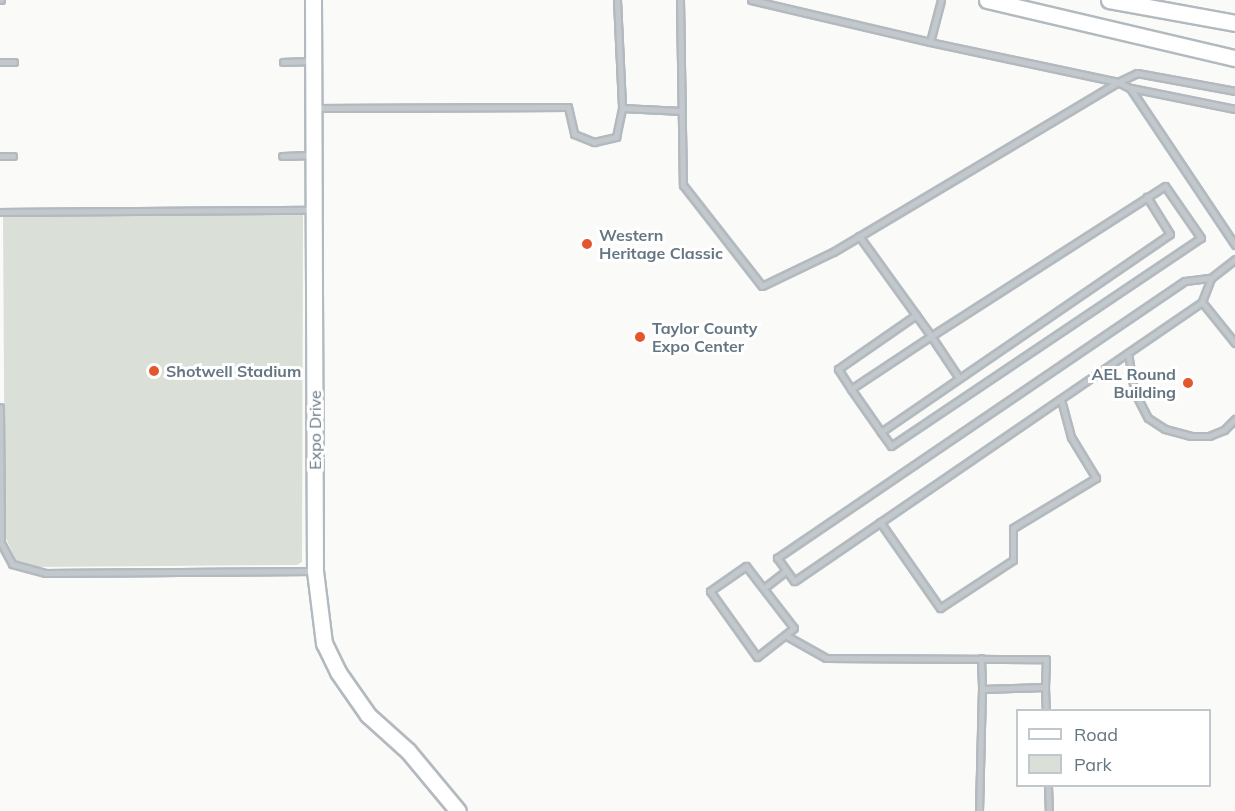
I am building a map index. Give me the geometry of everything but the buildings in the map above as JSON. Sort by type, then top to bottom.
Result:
[{"type":"street","name":"Expo Drive","points":[[313,0],[315,570],[324,643],[338,672],[368,715],[408,751],[458,811]]},
{"type":"street","points":[[987,0],[1235,58]]},
{"type":"street","points":[[1108,0],[1235,23]]},
{"type":"lane","points":[[314,108],[568,107],[574,134],[594,142],[616,137],[622,108],[617,0]]},
{"type":"lane","points":[[681,0],[683,185],[762,286],[859,236],[1118,82],[1137,73],[1235,91]]},
{"type":"lane","points":[[751,0],[930,42],[1118,82],[1130,88],[1235,109]]},
{"type":"lane","points":[[930,42],[941,0]]},
{"type":"lane","points":[[283,62],[313,61]]},
{"type":"lane","points":[[0,62],[14,62]]},
{"type":"lane","points":[[1130,88],[1235,246]]},
{"type":"lane","points":[[622,108],[682,111]]},
{"type":"lane","points":[[282,156],[314,155]]},
{"type":"lane","points":[[0,156],[13,156]]},
{"type":"lane","points":[[851,389],[1165,186],[1201,238],[891,446],[851,389],[838,369],[916,315]]},
{"type":"lane","points":[[881,432],[1170,234],[1148,197]]},
{"type":"lane","points":[[0,212],[314,210]]},
{"type":"lane","points":[[859,236],[959,378]]},
{"type":"lane","points":[[1211,278],[1185,281],[777,558],[794,581],[1202,302],[1211,278],[1235,259]]},
{"type":"lane","points":[[1202,302],[1235,342]]},
{"type":"lane","points":[[1128,353],[1134,391],[1148,418],[1165,429],[1191,436],[1209,436],[1224,430],[1235,419]]},
{"type":"lane","points":[[880,522],[940,608],[1013,560],[1013,528],[1096,478],[1071,437],[1061,399]]},
{"type":"lane","points":[[0,406],[1,543],[12,564],[45,573],[315,570]]},
{"type":"lane","points":[[746,566],[794,628],[785,635],[757,657],[710,591],[746,566]]},
{"type":"lane","points":[[764,588],[786,571]]},
{"type":"lane","points":[[785,635],[826,658],[1046,659],[1046,709]]},
{"type":"lane","points":[[979,811],[981,657]]},
{"type":"lane","points":[[982,689],[1045,687]]},
{"type":"lane","points":[[1048,787],[1049,811]]},
{"type":"green space","name":"Shotwell Stadium","points":[[303,215],[302,562],[297,565],[31,567],[16,561],[5,536],[3,217]]},
{"type":"place","name":"Western Heritage Classic","points":[[587,244]]},
{"type":"place","name":"Taylor County Expo Center","points":[[640,337]]},
{"type":"place","name":"Shotwell Stadium","points":[[154,371]]},
{"type":"place","name":"AEL Round Building","points":[[1188,383]]}]
